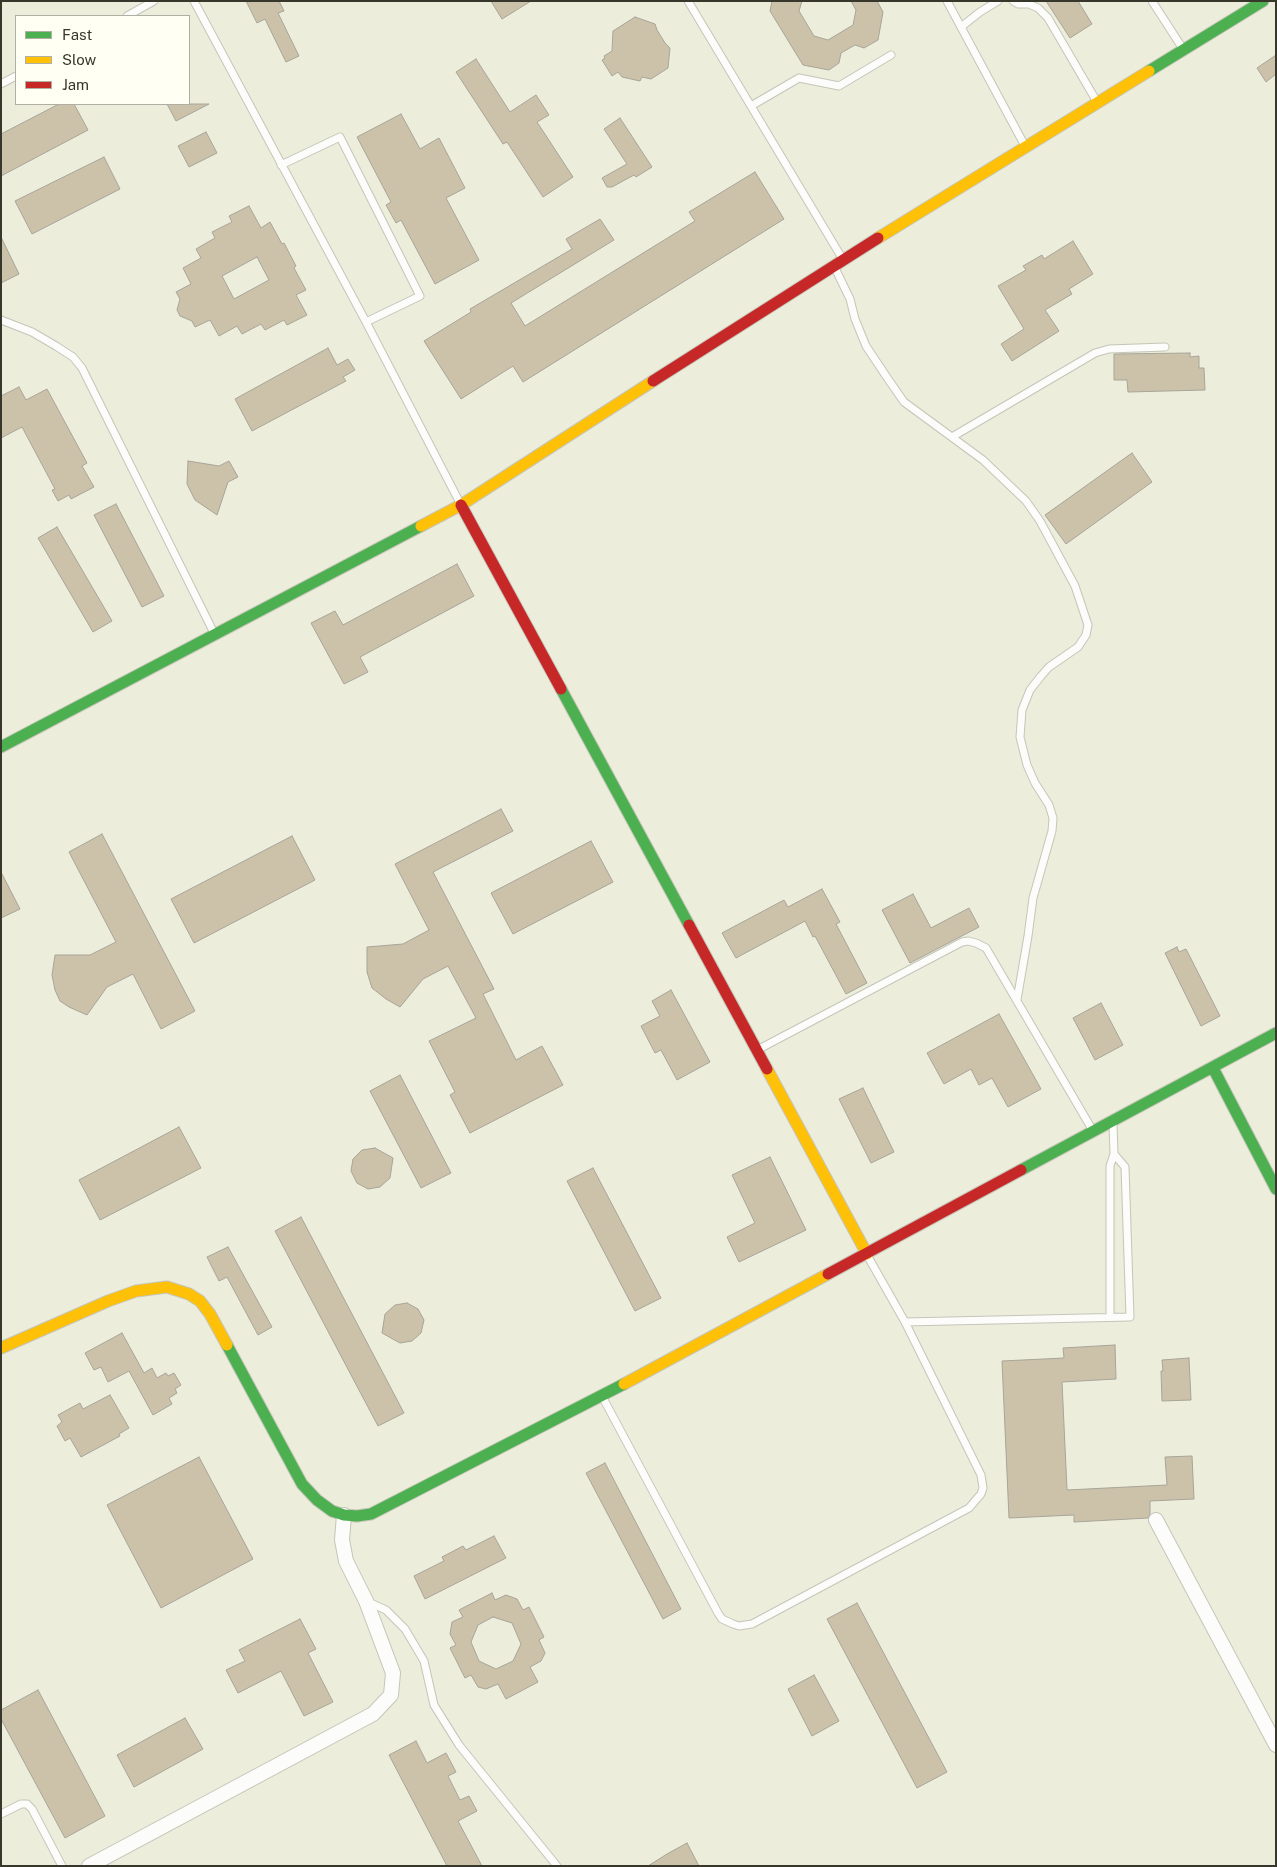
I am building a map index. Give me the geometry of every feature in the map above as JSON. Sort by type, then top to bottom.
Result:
[{"type":"street","points":[[1,747],[461,505],[838,262],[1263,1]]},
{"type":"street","points":[[461,505],[867,1254]]},
{"type":"street","points":[[1,1348],[136,1292],[167,1287],[189,1294],[200,1301],[210,1314],[302,1484],[332,1511],[344,1515],[357,1516],[371,1514],[602,1396],[1213,1068],[1276,1032]]},
{"type":"street","points":[[1213,1068],[1276,1189]]},
{"type":"street","points":[[89,1866],[373,1714],[392,1695],[393,1673],[366,1601],[346,1561],[342,1540],[344,1515]]},
{"type":"street","points":[[1156,1520],[1276,1744]]},
{"type":"lane","points":[[129,15],[154,1]]},
{"type":"lane","points":[[194,1],[366,322],[461,505]]},
{"type":"lane","points":[[688,1],[751,106],[838,262],[855,319],[866,346],[904,402],[983,460],[1026,501],[1040,521],[1075,586],[1088,625],[1086,635],[1078,647],[1049,667],[1030,690],[1022,710],[1020,737],[1027,765],[1035,783],[1049,805],[1053,818],[1052,831],[1033,898],[1016,1000]]},
{"type":"lane","points":[[946,1],[1026,147]]},
{"type":"lane","points":[[962,28],[980,12],[998,1]]},
{"type":"lane","points":[[1013,1],[1038,8],[1048,18],[1097,102]]},
{"type":"lane","points":[[1152,1],[1183,50]]},
{"type":"lane","points":[[751,106],[799,78],[839,86],[891,55]]},
{"type":"lane","points":[[1,84],[15,77]]},
{"type":"lane","points":[[281,165],[340,137],[420,296],[366,322]]},
{"type":"lane","points":[[1,320],[32,332],[56,346],[73,357],[82,368],[215,636]]},
{"type":"lane","points":[[952,437],[1095,353],[1109,349],[1165,347]]},
{"type":"lane","points":[[757,1050],[962,942],[968,941],[986,948],[1094,1132]]},
{"type":"lane","points":[[1110,1317],[1110,1166],[1114,1154],[1113,1122]]},
{"type":"lane","points":[[904,1322],[1130,1317],[1125,1167],[1114,1154]]},
{"type":"lane","points":[[602,1396],[718,1613],[722,1619],[739,1626],[752,1624],[969,1508],[981,1494],[983,1488],[981,1475],[904,1322],[867,1254]]},
{"type":"lane","points":[[366,1601],[386,1610],[405,1629],[424,1661],[434,1705],[459,1745],[557,1866]]},
{"type":"lane","points":[[1,1814],[21,1804],[26,1804],[32,1809],[62,1866]]},
{"type":"building","points":[[246,1],[279,1],[284,11],[278,13],[299,56],[286,62],[265,19],[257,23]]},
{"type":"building","points":[[491,1],[531,1],[502,19]]},
{"type":"building","points":[[772,1],[802,1],[799,11],[814,36],[828,40],[853,25],[856,10],[851,1],[877,1],[883,12],[878,40],[864,48],[855,45],[841,53],[839,63],[829,70],[803,65],[770,11]]},
{"type":"building","points":[[1046,1],[1078,1],[1092,24],[1070,38]]},
{"type":"building","points":[[635,17],[655,24],[665,43],[670,48],[668,68],[651,79],[642,77],[640,81],[622,77],[618,72],[612,76],[602,60],[605,58],[604,56],[612,51],[613,31]]},
{"type":"building","points":[[1276,55],[1276,74],[1266,82],[1257,68]]},
{"type":"building","points":[[476,59],[510,112],[536,95],[549,115],[537,122],[573,177],[543,197],[507,142],[503,144],[456,72]]},
{"type":"building","points":[[209,104],[176,121],[168,105]]},
{"type":"building","points":[[57,105],[75,105],[88,130],[1,176],[1,134]]},
{"type":"building","points":[[401,114],[420,149],[439,138],[465,188],[446,198],[479,260],[435,284],[401,220],[396,223],[386,205],[391,202],[357,137]]},
{"type":"building","points":[[620,118],[652,167],[636,177],[634,175],[612,187],[607,187],[602,178],[627,164],[604,129]]},
{"type":"building","points":[[206,132],[217,153],[189,167],[178,146]]},
{"type":"building","points":[[104,157],[120,189],[32,234],[15,201]]},
{"type":"building","points":[[755,172],[784,219],[523,382],[513,366],[461,399],[424,341],[471,312],[470,309],[572,249],[566,239],[600,219],[614,240],[511,303],[525,326],[695,221],[689,212]]},
{"type":"building","points":[[249,206],[261,228],[270,222],[282,244],[284,243],[296,266],[294,268],[306,290],[296,295],[307,315],[287,325],[284,320],[265,330],[261,324],[242,334],[237,326],[219,336],[210,320],[195,327],[192,321],[180,316],[177,310],[180,299],[176,292],[191,284],[183,268],[201,258],[196,249],[215,238],[212,232],[232,222],[229,216]],"holes":[[[257,257],[269,280],[234,299],[222,276]]]},
{"type":"building","points":[[1,237],[19,274],[1,283]]},
{"type":"building","points":[[1073,241],[1093,274],[1069,289],[1072,294],[1045,310],[1059,331],[1012,361],[1001,344],[1024,329],[998,286],[1026,270],[1023,266],[1042,255],[1044,259]]},
{"type":"building","points":[[328,348],[337,365],[348,359],[355,370],[343,377],[346,381],[252,431],[235,399]]},
{"type":"building","points":[[1190,353],[1190,357],[1199,356],[1199,368],[1204,368],[1205,390],[1128,392],[1127,380],[1114,380],[1114,354]]},
{"type":"building","points":[[19,387],[26,400],[47,389],[87,463],[82,466],[94,487],[71,499],[69,495],[58,501],[52,490],[55,489],[22,427],[1,438],[1,396]]},
{"type":"building","points":[[1132,453],[1152,482],[1066,544],[1045,515]]},
{"type":"building","points":[[188,461],[219,466],[229,461],[238,477],[228,482],[217,515],[195,500],[187,484]]},
{"type":"building","points":[[116,504],[164,596],[142,607],[94,515]]},
{"type":"building","points":[[57,527],[112,621],[93,632],[38,538]]},
{"type":"building","points":[[457,564],[474,596],[360,657],[368,672],[344,684],[311,623],[335,611],[343,625]]},
{"type":"building","points":[[501,809],[513,831],[433,872],[494,989],[483,994],[516,1060],[542,1046],[563,1085],[470,1133],[450,1095],[455,1092],[429,1041],[476,1018],[448,966],[423,979],[400,1007],[372,988],[367,972],[367,947],[403,944],[429,930],[395,864]]},
{"type":"building","points":[[102,834],[195,1011],[161,1029],[133,974],[107,987],[87,1015],[60,1001],[55,990],[52,975],[55,955],[90,955],[116,942],[69,852]]},
{"type":"building","points":[[292,836],[315,880],[194,943],[171,899]]},
{"type":"building","points":[[591,841],[613,882],[513,934],[491,893]]},
{"type":"building","points":[[1,872],[20,909],[1,918]]},
{"type":"building","points":[[822,889],[840,922],[836,924],[867,983],[846,994],[805,921],[736,958],[722,933],[784,900],[788,907]]},
{"type":"building","points":[[913,894],[931,928],[969,908],[979,927],[910,963],[882,910]]},
{"type":"building","points":[[1177,947],[1179,952],[1186,949],[1220,1016],[1201,1026],[1165,953]]},
{"type":"building","points":[[671,990],[710,1062],[677,1080],[661,1050],[655,1053],[641,1026],[660,1016],[652,1001]]},
{"type":"building","points":[[1101,1003],[1123,1045],[1095,1060],[1073,1018]]},
{"type":"building","points":[[999,1014],[1041,1089],[1008,1107],[992,1078],[979,1085],[971,1069],[944,1084],[927,1053]]},
{"type":"building","points":[[400,1075],[451,1173],[421,1188],[370,1091]]},
{"type":"building","points":[[863,1088],[894,1152],[871,1163],[839,1099]]},
{"type":"building","points":[[179,1127],[201,1168],[100,1220],[79,1180]]},
{"type":"building","points":[[375,1148],[393,1158],[390,1178],[380,1187],[368,1189],[357,1183],[351,1171],[353,1159],[362,1150]]},
{"type":"building","points":[[770,1157],[806,1230],[739,1262],[727,1237],[755,1223],[732,1175]]},
{"type":"building","points":[[593,1168],[661,1298],[635,1311],[567,1181]]},
{"type":"building","points":[[301,1217],[404,1413],[378,1426],[275,1231]]},
{"type":"building","points":[[228,1247],[272,1327],[258,1335],[227,1277],[219,1281],[207,1257]]},
{"type":"building","points":[[407,1303],[418,1309],[424,1320],[421,1333],[412,1341],[400,1343],[382,1333],[385,1314],[395,1305]]},
{"type":"building","points":[[122,1333],[144,1373],[152,1368],[157,1378],[166,1373],[168,1376],[174,1373],[181,1385],[175,1389],[177,1393],[169,1398],[172,1404],[153,1415],[129,1371],[108,1382],[101,1367],[94,1370],[85,1353]]},
{"type":"building","points":[[1115,1345],[1116,1379],[1062,1382],[1067,1490],[1167,1485],[1165,1457],[1192,1456],[1194,1499],[1150,1501],[1150,1514],[1148,1518],[1074,1522],[1074,1515],[1009,1518],[1002,1361],[1064,1358],[1063,1348]]},
{"type":"building","points":[[1189,1358],[1191,1400],[1162,1401],[1162,1360]]},
{"type":"building","points":[[110,1395],[129,1428],[119,1434],[120,1436],[81,1457],[70,1438],[65,1441],[57,1426],[62,1422],[58,1415],[80,1403],[83,1409]]},
{"type":"building","points":[[199,1457],[253,1559],[161,1608],[107,1505]]},
{"type":"building","points":[[605,1463],[681,1609],[663,1619],[586,1473]]},
{"type":"building","points":[[494,1536],[506,1558],[425,1599],[414,1576],[444,1561],[442,1557],[463,1546],[466,1550]]},
{"type":"building","points":[[492,1593],[495,1600],[506,1595],[517,1599],[523,1610],[529,1607],[544,1637],[539,1640],[545,1653],[541,1661],[530,1667],[538,1682],[506,1699],[498,1684],[486,1689],[478,1687],[471,1675],[465,1678],[450,1648],[456,1645],[450,1634],[452,1622],[463,1617],[459,1610]],"holes":[[[493,1617],[512,1623],[521,1644],[513,1661],[496,1669],[479,1661],[471,1642],[478,1625]]]},
{"type":"building","points":[[857,1603],[947,1772],[917,1788],[827,1619]]},
{"type":"building","points":[[300,1619],[316,1649],[308,1653],[333,1702],[304,1716],[281,1671],[238,1693],[226,1670],[245,1661],[239,1650]]},
{"type":"building","points":[[814,1675],[839,1721],[812,1736],[788,1689]]},
{"type":"building","points":[[38,1690],[105,1816],[65,1838],[1,1719],[1,1710]]},
{"type":"building","points":[[185,1718],[203,1749],[134,1787],[117,1755]]},
{"type":"building","points":[[416,1741],[427,1763],[446,1753],[456,1772],[448,1776],[460,1800],[469,1796],[477,1811],[458,1821],[482,1866],[447,1866],[389,1755]]},
{"type":"building","points":[[687,1843],[699,1866],[648,1866],[667,1854]]},
{"type":"traffic: fast","points":[[1149,71],[1263,1]]},
{"type":"traffic: fast","points":[[1,747],[421,526]]},
{"type":"traffic: fast","points":[[561,689],[689,925]]},
{"type":"traffic: fast","points":[[1021,1170],[1276,1033]]},
{"type":"traffic: fast","points":[[1213,1068],[1276,1189]]},
{"type":"traffic: fast","points":[[227,1345],[302,1484],[317,1500],[332,1511],[344,1515],[371,1514],[624,1384]]},
{"type":"traffic: slow","points":[[878,238],[1149,71]]},
{"type":"traffic: slow","points":[[421,526],[461,505],[653,381]]},
{"type":"traffic: slow","points":[[767,1069],[867,1254]]},
{"type":"traffic: slow","points":[[624,1384],[828,1274]]},
{"type":"traffic: slow","points":[[1,1348],[108,1301],[136,1291],[167,1287],[189,1294],[200,1301],[210,1314],[227,1345]]},
{"type":"traffic: jam","points":[[653,381],[878,238]]},
{"type":"traffic: jam","points":[[461,505],[561,689]]},
{"type":"traffic: jam","points":[[689,925],[767,1069]]},
{"type":"traffic: jam","points":[[828,1274],[1021,1170]]}]
